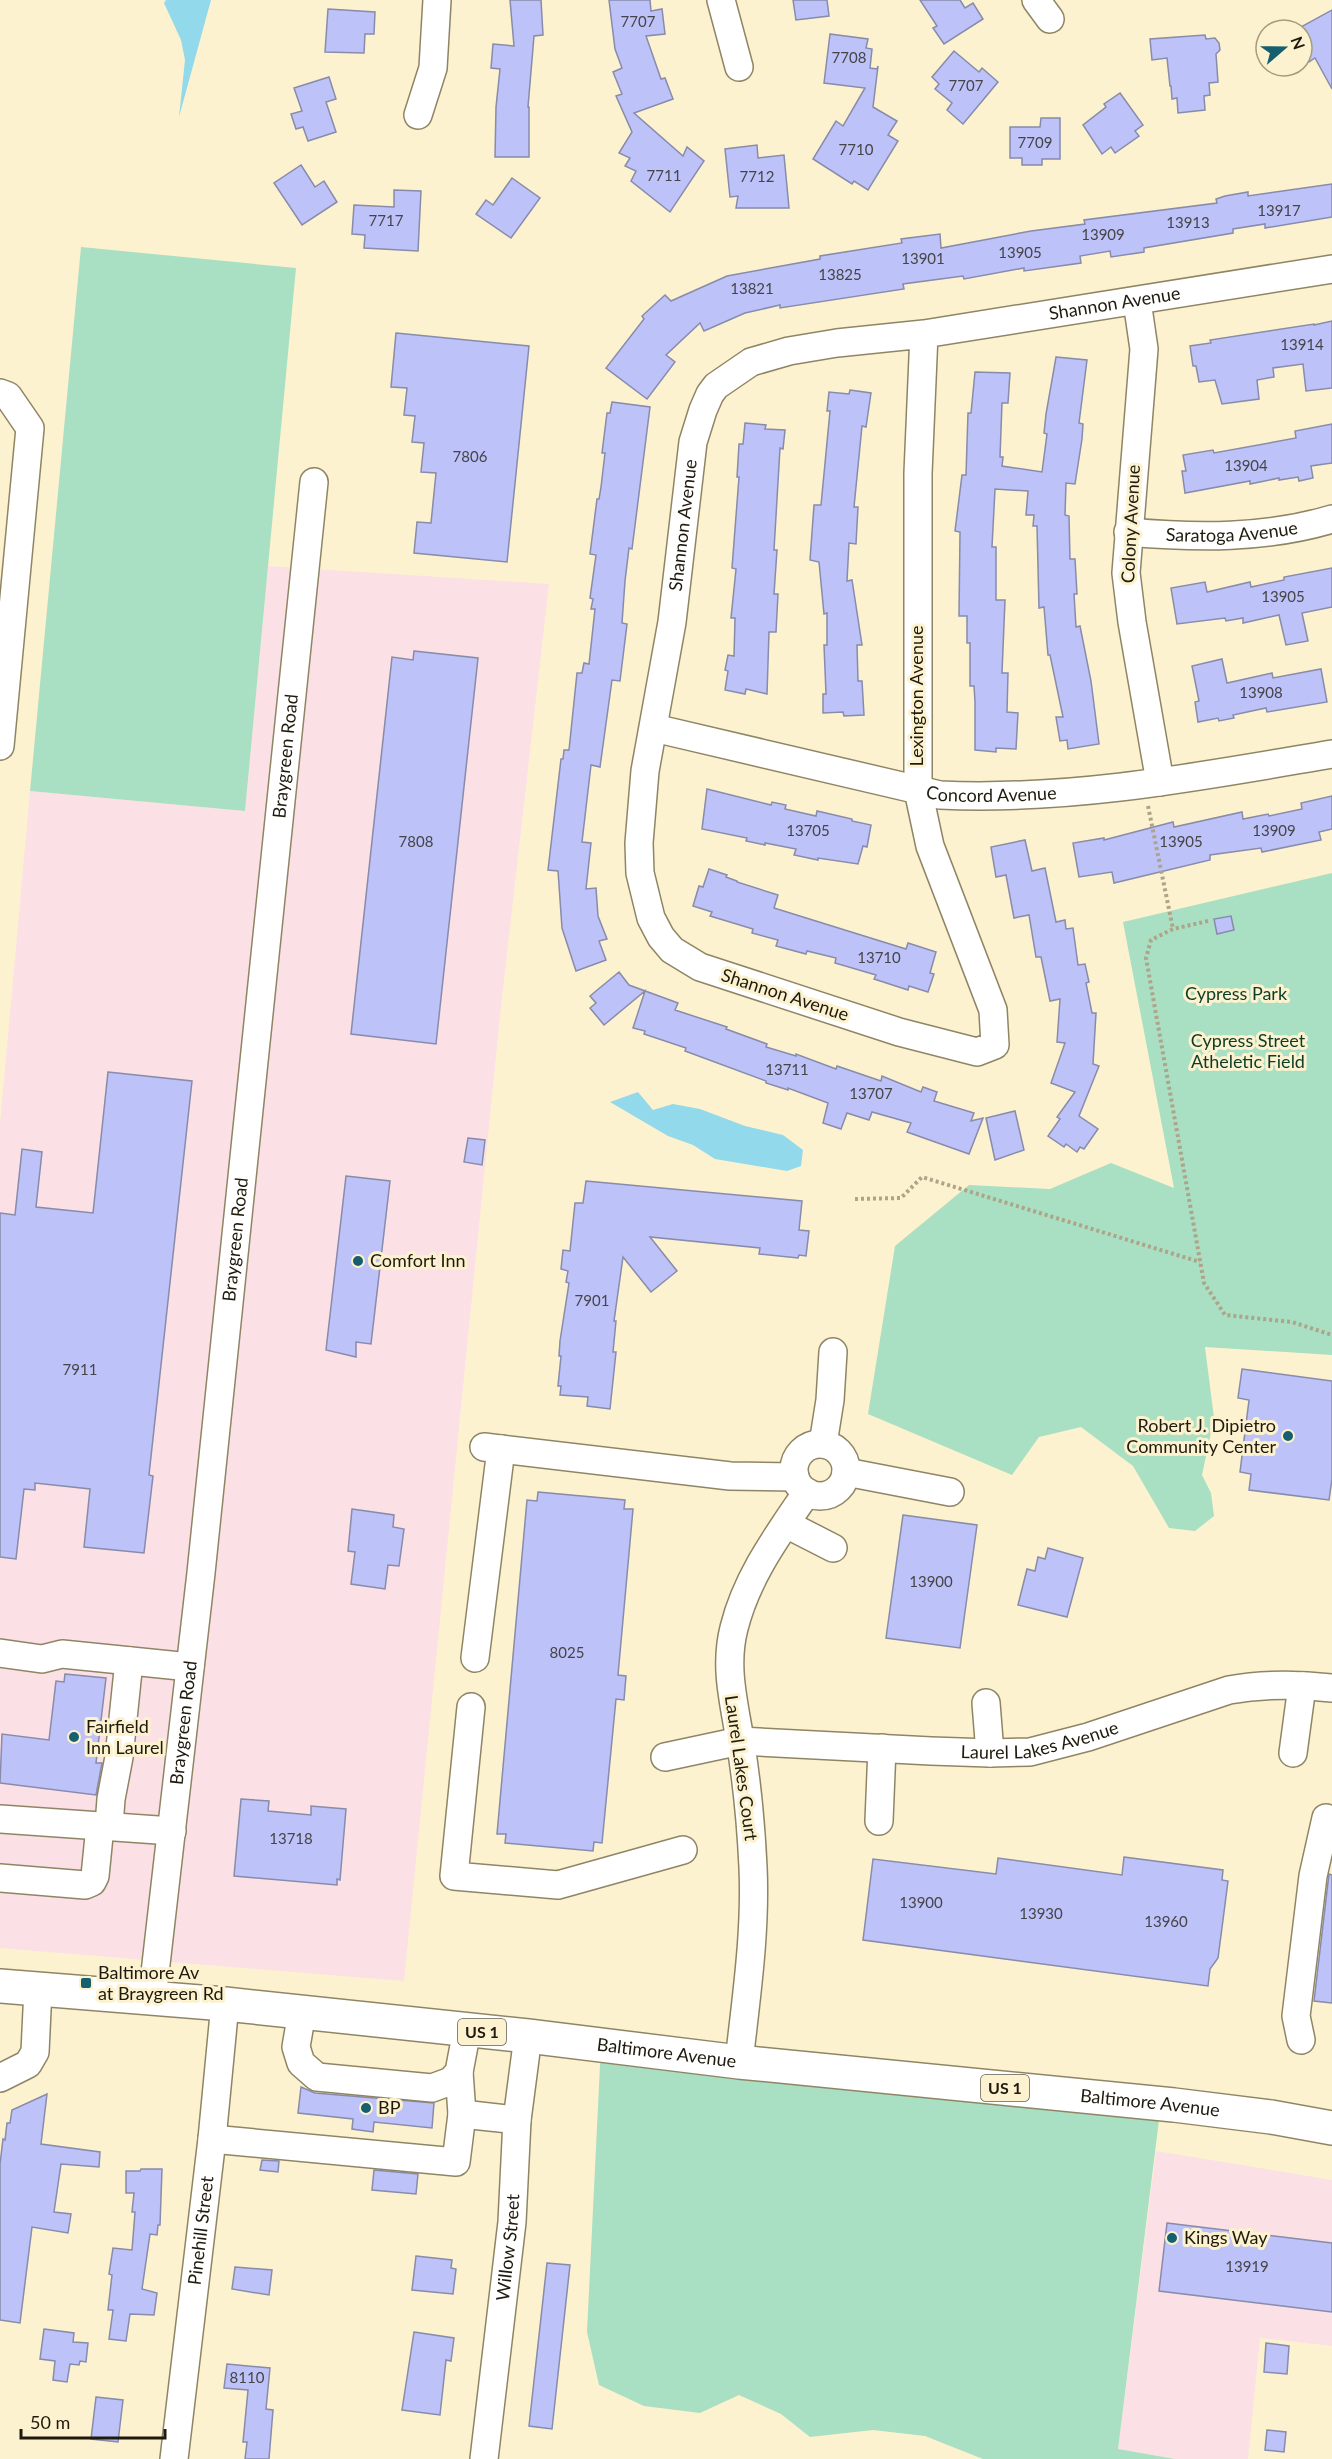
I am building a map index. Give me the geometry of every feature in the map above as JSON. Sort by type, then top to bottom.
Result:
[{"type":"main road","name":"Baltimore Avenue","points":[[0,1986],[225,2004],[528,2036],[739,2062],[1174,2105],[1271,2117],[1332,2128]]},
{"type":"street","points":[[418,115],[433,68],[437,0]]},
{"type":"street","points":[[721,0],[739,67]]},
{"type":"street","name":"Shannon Avenue","points":[[995,1045],[977,1052],[899,1032],[700,967],[672,950],[661,937],[651,918],[640,873],[641,805],[672,622],[693,442],[710,394],[735,372],[751,362],[773,354],[837,343],[924,334],[1332,269]]},
{"type":"street","name":"Colony Avenue","points":[[1137,301],[1144,349],[1128,532],[1127,591],[1152,783]]},
{"type":"street","name":"Lexington Avenue","points":[[924,334],[918,473],[918,790],[930,846],[993,1010],[995,1045]]},
{"type":"street","points":[[0,393],[8,396],[30,428],[0,746]]},
{"type":"street","name":"Braygreen Road","points":[[152,1999],[278,849],[314,482]]},
{"type":"street","name":"Saratoga Avenue","points":[[1128,532],[1236,536],[1275,533],[1332,519]]},
{"type":"street","name":"Concord Avenue","points":[[654,728],[940,795],[1020,796],[1152,783],[1332,754]]},
{"type":"street","points":[[475,1658],[492,1448],[801,1485],[817,1495],[827,1495],[843,1482],[846,1472],[845,1462],[840,1453],[823,1443],[830,1401],[833,1352]]},
{"type":"street","name":"Laurel Lakes Court","points":[[739,2062],[753,1931],[753,1868],[740,1741],[728,1676],[734,1628],[753,1577],[786,1524],[801,1485],[794,1467],[797,1457],[812,1444],[823,1443]]},
{"type":"street","points":[[846,1472],[950,1492]]},
{"type":"street","points":[[786,1524],[833,1548]]},
{"type":"street","points":[[0,1653],[42,1659],[62,1654],[190,1667]]},
{"type":"street","points":[[0,1878],[85,1885],[92,1882],[119,1757],[129,1661]]},
{"type":"street","name":"Laurel Lakes Avenue","points":[[665,1757],[740,1741],[990,1753],[1030,1752],[1055,1747],[1229,1690],[1252,1686],[1332,1688]]},
{"type":"street","points":[[1293,1754],[1302,1686]]},
{"type":"street","points":[[986,1703],[990,1753]]},
{"type":"street","points":[[471,1707],[454,1876],[558,1885],[683,1850]]},
{"type":"street","points":[[879,1821],[882,1748]]},
{"type":"street","points":[[1301,2040],[1296,2016],[1297,2005],[1313,1876],[1326,1818]]},
{"type":"street","points":[[0,1819],[172,1831]]},
{"type":"street","points":[[0,2078],[28,2064],[35,2052],[38,1989]]},
{"type":"street","name":"Pinehill Street","points":[[174,2459],[212,2139],[225,2004]]},
{"type":"street","points":[[302,2012],[296,2048],[301,2062],[317,2077],[432,2088],[451,2081],[459,2072]]},
{"type":"street","points":[[212,2139],[456,2162],[462,2114],[459,2072],[467,2030]]},
{"type":"street","name":"Willow Street","points":[[484,2459],[512,2222],[517,2120],[528,2036]]},
{"type":"street","points":[[462,2114],[517,2120]]},
{"type":"path","points":[[1152,783],[1173,929]]},
{"type":"path","points":[[1208,921],[1173,929],[1151,940],[1146,958],[1204,1283],[1225,1314],[1292,1322],[1332,1335]]},
{"type":"path","points":[[855,1199],[901,1198],[922,1177],[1200,1262]]},
{"type":"shaded area","points":[[268,566],[549,584],[500,1015],[404,1981],[0,1948],[0,1124],[30,791],[245,811]]},
{"type":"shaded area","points":[[1156,2151],[1332,2180],[1332,2346],[1260,2338],[1248,2459],[1175,2459],[1118,2449]]},
{"type":"green space","points":[[81,247],[296,268],[245,811],[30,791]]},
{"type":"green space","points":[[1332,873],[1332,1355],[1205,1347],[1214,1418],[1202,1475],[1211,1493],[1214,1516],[1195,1531],[1169,1528],[1133,1466],[1081,1427],[1039,1437],[1012,1475],[868,1414],[895,1246],[969,1185],[1050,1189],[1111,1163],[1174,1188],[1123,922]]},
{"type":"green space","points":[[601,2045],[1161,2104],[1118,2449],[1175,2459],[983,2459],[925,2436],[873,2430],[810,2437],[781,2414],[739,2395],[700,2413],[644,2406],[599,2385],[587,2332]]},
{"type":"water","points":[[166,0],[211,0],[179,117],[185,60],[181,40],[164,3]]},
{"type":"water","points":[[638,1092],[653,1110],[673,1104],[700,1109],[745,1126],[783,1135],[803,1150],[801,1166],[787,1171],[715,1159],[693,1145],[668,1136],[610,1102]]},
{"type":"building","points":[[510,0],[541,0],[543,35],[534,36],[528,107],[529,157],[495,157],[496,107],[500,69],[491,68],[493,44],[514,46]]},
{"type":"building","points":[[609,0],[650,0],[651,11],[662,9],[665,34],[646,36],[661,79],[665,78],[673,99],[634,113],[683,156],[687,147],[704,161],[670,212],[631,181],[636,171],[625,166],[630,158],[619,153],[632,132],[616,96],[622,94],[613,72],[622,68],[615,49]]},
{"type":"building","points":[[793,0],[827,0],[829,16],[796,20]]},
{"type":"building","points":[[920,0],[960,0],[965,8],[973,3],[983,19],[944,44],[933,28],[937,26]]},
{"type":"building","points":[[328,9],[375,12],[374,34],[365,34],[364,53],[325,52]]},
{"type":"building","points":[[1332,10],[1332,89],[1314,59],[1314,20]]},
{"type":"building","points":[[830,34],[868,39],[866,48],[872,49],[870,68],[877,69],[878,66],[873,107],[897,121],[888,135],[898,141],[868,190],[854,181],[852,184],[813,159],[836,121],[843,126],[865,88],[824,83]]},
{"type":"building","points":[[1205,35],[1206,39],[1215,38],[1219,43],[1220,50],[1216,54],[1218,82],[1209,83],[1210,95],[1204,96],[1205,110],[1178,113],[1177,98],[1172,99],[1167,58],[1152,60],[1150,39]]},
{"type":"building","points":[[954,51],[979,72],[982,68],[998,82],[963,124],[947,110],[952,103],[935,89],[939,84],[932,77]]},
{"type":"building","points":[[329,77],[336,99],[326,102],[336,132],[308,141],[303,127],[296,129],[291,114],[302,111],[294,88]]},
{"type":"building","points":[[1120,93],[1143,125],[1135,131],[1139,136],[1115,153],[1111,147],[1102,154],[1083,125],[1106,107],[1104,104]]},
{"type":"building","points":[[1041,118],[1060,118],[1060,159],[1042,159],[1042,165],[1022,165],[1022,158],[1010,158],[1010,127],[1040,127]]},
{"type":"building","points":[[757,145],[758,158],[784,155],[789,208],[736,208],[738,196],[730,197],[725,149]]},
{"type":"building","points":[[301,165],[315,187],[324,181],[337,202],[302,225],[274,183]]},
{"type":"building","points":[[512,178],[540,198],[511,238],[476,214],[486,200],[493,205]]},
{"type":"building","points":[[1332,184],[1332,217],[1265,228],[1265,224],[1233,229],[1233,233],[1144,248],[1144,252],[1111,257],[1110,251],[1080,256],[1081,263],[1024,271],[1024,268],[964,279],[963,276],[903,284],[904,289],[780,308],[780,305],[745,313],[704,331],[700,323],[666,355],[675,362],[647,399],[606,368],[644,319],[642,316],[665,295],[671,301],[727,276],[820,259],[820,256],[902,243],[901,239],[940,234],[941,248],[1031,231],[1085,224],[1084,220],[1217,203],[1216,199],[1248,192],[1248,196]]},
{"type":"building","points":[[394,190],[421,191],[418,251],[364,248],[365,235],[352,234],[354,205],[394,207]]},
{"type":"building","points":[[1332,321],[1332,388],[1306,391],[1303,364],[1273,368],[1274,377],[1257,380],[1259,399],[1222,404],[1215,380],[1199,382],[1196,366],[1193,366],[1190,346],[1211,343],[1210,340]]},
{"type":"building","points":[[396,333],[529,346],[507,562],[414,553],[417,522],[431,523],[436,473],[421,472],[424,443],[412,442],[415,416],[404,415],[407,388],[391,387]]},
{"type":"building","points":[[1056,357],[1087,360],[1079,423],[1083,424],[1082,439],[1075,484],[1066,483],[1065,515],[1069,516],[1070,559],[1075,559],[1076,627],[1080,626],[1091,681],[1099,744],[1068,749],[1067,740],[1060,741],[1056,717],[1063,717],[1050,655],[1048,655],[1044,607],[1039,608],[1037,526],[1033,526],[1034,515],[1026,515],[1028,491],[995,489],[992,547],[996,547],[996,600],[1005,600],[1002,673],[1008,673],[1007,712],[1018,713],[1016,749],[996,748],[996,752],[975,750],[975,702],[974,686],[970,686],[970,643],[967,643],[967,616],[959,616],[960,532],[955,531],[962,475],[966,475],[968,413],[971,413],[975,372],[1010,373],[1008,403],[1002,403],[1000,457],[1003,457],[1002,466],[1042,472],[1047,434],[1044,433],[1046,414]]},
{"type":"building","points":[[850,390],[871,393],[866,427],[862,426],[854,507],[858,507],[856,544],[849,543],[847,581],[852,580],[862,645],[857,645],[858,681],[862,681],[864,715],[844,716],[843,712],[823,713],[823,694],[826,694],[824,645],[827,645],[827,613],[824,614],[819,562],[810,560],[814,505],[821,505],[830,411],[827,411],[829,392],[849,394]]},
{"type":"building","points":[[612,402],[650,407],[632,549],[629,548],[625,581],[622,623],[627,624],[620,681],[612,680],[600,767],[591,765],[582,842],[591,843],[586,889],[596,888],[598,916],[607,939],[599,941],[606,960],[576,971],[562,928],[558,871],[548,870],[561,759],[563,759],[564,750],[569,750],[577,673],[582,673],[584,663],[589,664],[595,609],[591,609],[593,599],[590,598],[596,555],[590,554],[597,499],[599,499],[601,487],[607,413],[610,413]]},
{"type":"building","points":[[745,423],[766,425],[765,429],[785,430],[783,449],[780,448],[774,550],[777,550],[774,594],[778,594],[776,632],[769,632],[767,694],[746,689],[745,694],[725,690],[728,655],[734,656],[735,618],[731,618],[736,569],[732,568],[739,477],[737,477],[739,444],[743,444]]},
{"type":"building","points":[[1332,424],[1332,463],[1311,466],[1313,478],[1299,481],[1298,477],[1279,480],[1279,478],[1250,484],[1250,481],[1185,493],[1182,471],[1186,471],[1183,455],[1213,450],[1214,453],[1296,438],[1295,431]]},
{"type":"building","points":[[1332,568],[1332,607],[1302,613],[1308,641],[1286,645],[1279,615],[1243,623],[1243,618],[1226,621],[1225,618],[1177,624],[1171,588],[1205,582],[1207,592],[1250,582],[1251,587],[1284,580],[1284,577]]},
{"type":"building","points":[[414,651],[478,658],[436,1044],[351,1034],[392,657],[413,660]]},
{"type":"building","points":[[1222,659],[1227,683],[1272,673],[1273,678],[1321,669],[1327,702],[1267,712],[1266,708],[1233,715],[1234,718],[1198,722],[1195,702],[1199,701],[1192,666]]},
{"type":"building","points":[[707,789],[771,805],[772,802],[786,805],[785,809],[816,816],[817,811],[871,825],[867,847],[863,846],[858,864],[818,858],[818,860],[794,855],[796,849],[746,841],[747,838],[702,829]]},
{"type":"building","points":[[1332,796],[1332,829],[1319,832],[1321,840],[1262,852],[1261,848],[1210,855],[1210,860],[1114,883],[1112,872],[1079,877],[1073,843],[1104,838],[1104,840],[1173,822],[1174,827],[1242,812],[1243,819],[1268,814],[1269,816],[1302,809],[1301,803]]},
{"type":"building","points":[[1025,840],[1032,871],[1045,868],[1056,922],[1065,920],[1066,929],[1073,928],[1078,965],[1085,964],[1092,1013],[1096,1013],[1093,1064],[1099,1066],[1079,1116],[1098,1129],[1084,1149],[1080,1147],[1077,1152],[1066,1144],[1064,1147],[1048,1136],[1060,1119],[1057,1117],[1075,1092],[1051,1083],[1065,1043],[1057,1042],[1060,999],[1050,1001],[1041,957],[1036,957],[1029,915],[1014,918],[1006,875],[996,877],[991,847]]},
{"type":"building","points":[[709,869],[727,875],[726,877],[737,882],[778,895],[774,908],[906,949],[908,943],[936,952],[930,973],[934,974],[928,992],[909,986],[908,990],[874,979],[876,975],[835,963],[836,958],[807,951],[806,954],[776,946],[778,940],[752,933],[753,929],[710,916],[712,912],[693,906],[699,886],[703,887]]},
{"type":"building","points":[[1231,916],[1234,930],[1217,934],[1214,919]]},
{"type":"building","points":[[619,972],[629,985],[678,1003],[675,1010],[727,1027],[726,1029],[767,1044],[766,1047],[796,1056],[796,1054],[836,1069],[837,1066],[881,1081],[882,1076],[921,1092],[923,1087],[937,1092],[934,1101],[974,1113],[971,1121],[983,1118],[969,1154],[907,1132],[911,1123],[872,1112],[869,1120],[847,1113],[841,1129],[823,1123],[828,1103],[788,1088],[788,1090],[766,1083],[766,1081],[685,1051],[686,1048],[644,1034],[645,1031],[633,1028],[645,991],[604,1025],[590,1008],[596,1003],[590,996]]},
{"type":"building","points":[[108,1072],[192,1081],[149,1475],[153,1476],[144,1553],[84,1547],[90,1489],[35,1483],[35,1490],[24,1489],[16,1559],[0,1557],[0,1213],[15,1215],[22,1149],[42,1152],[36,1207],[93,1213]]},
{"type":"building","points":[[1015,1111],[1024,1150],[995,1160],[986,1118]]},
{"type":"building","points":[[468,1138],[485,1140],[482,1165],[464,1162]]},
{"type":"building","name":"Comfort Inn","points":[[346,1176],[390,1181],[371,1344],[356,1342],[356,1357],[326,1350]]},
{"type":"building","points":[[586,1181],[802,1201],[799,1230],[809,1231],[806,1256],[799,1255],[798,1258],[759,1254],[760,1248],[650,1237],[677,1271],[651,1292],[623,1257],[614,1321],[616,1321],[613,1352],[616,1352],[610,1409],[587,1406],[588,1397],[560,1395],[561,1386],[558,1386],[560,1341],[569,1283],[566,1282],[568,1271],[561,1269],[563,1250],[570,1251],[575,1203],[583,1203]]},
{"type":"building","name":"Robert J. Dipietro Community Center","points":[[1242,1369],[1332,1381],[1332,1479],[1329,1500],[1249,1490],[1251,1474],[1240,1472],[1249,1400],[1238,1398]]},
{"type":"building","points":[[538,1492],[625,1500],[624,1509],[633,1509],[618,1675],[626,1676],[624,1700],[616,1699],[602,1843],[594,1842],[593,1851],[505,1843],[506,1834],[497,1834],[527,1500],[537,1501]]},
{"type":"building","points":[[352,1509],[394,1515],[393,1527],[404,1529],[399,1566],[388,1565],[385,1589],[351,1584],[355,1552],[348,1551]]},
{"type":"building","points":[[903,1515],[977,1525],[960,1648],[886,1638]]},
{"type":"building","points":[[1048,1548],[1083,1558],[1067,1617],[1018,1605],[1027,1569],[1035,1571],[1038,1557],[1045,1559]]},
{"type":"building","name":"Fairfield Inn Laurel","points":[[65,1674],[106,1678],[96,1763],[102,1763],[96,1795],[0,1783],[2,1734],[49,1740],[56,1681],[64,1682]]},
{"type":"building","points":[[241,1799],[269,1801],[268,1811],[311,1815],[311,1806],[346,1809],[340,1880],[337,1879],[337,1885],[234,1876]]},
{"type":"building","points":[[1124,1857],[1223,1870],[1222,1880],[1228,1881],[1223,1920],[1218,1958],[1210,1969],[1208,1986],[863,1940],[873,1859],[996,1874],[998,1858],[1122,1875]]},
{"type":"building","points":[[1329,1874],[1332,1875],[1332,2003],[1314,2001]]},
{"type":"building","name":"BP","points":[[301,2087],[315,2093],[434,2103],[432,2128],[374,2122],[373,2132],[352,2129],[353,2119],[298,2113]]},
{"type":"building","points":[[47,2094],[41,2144],[100,2152],[99,2167],[61,2164],[54,2212],[71,2214],[68,2233],[32,2227],[20,2323],[0,2320],[0,2164],[3,2139],[5,2140],[7,2123],[10,2123],[12,2110]]},
{"type":"building","points":[[262,2160],[279,2161],[278,2172],[260,2170]]},
{"type":"building","points":[[141,2169],[162,2169],[160,2225],[158,2225],[157,2235],[150,2234],[142,2289],[157,2293],[154,2315],[130,2314],[126,2341],[109,2339],[113,2310],[108,2310],[112,2275],[109,2274],[113,2248],[132,2250],[134,2193],[126,2193],[126,2171],[140,2171]]},
{"type":"building","points":[[374,2170],[418,2174],[416,2194],[372,2190]]},
{"type":"building","points":[[1167,2223],[1332,2243],[1332,2312],[1159,2291]]},
{"type":"building","points":[[416,2256],[452,2260],[451,2268],[456,2269],[453,2294],[412,2290]]},
{"type":"building","points":[[547,2263],[570,2265],[552,2429],[529,2426]]},
{"type":"building","points":[[235,2267],[272,2270],[269,2295],[232,2289]]},
{"type":"building","points":[[44,2329],[74,2333],[73,2342],[88,2343],[86,2362],[80,2361],[79,2365],[70,2364],[67,2382],[53,2380],[55,2361],[40,2359]]},
{"type":"building","points":[[414,2332],[454,2338],[451,2361],[446,2360],[440,2415],[402,2410]]},
{"type":"building","points":[[1266,2343],[1289,2346],[1287,2374],[1264,2372]]},
{"type":"building","points":[[227,2364],[270,2368],[266,2409],[273,2410],[269,2459],[245,2459],[247,2442],[243,2442],[248,2390],[224,2388]]},
{"type":"building","points":[[96,2397],[123,2400],[118,2442],[91,2439]]},
{"type":"building","points":[[1267,2430],[1286,2432],[1284,2452],[1265,2450]]},
{"type":"place","name":"Comfort Inn","points":[[358,1261]]},
{"type":"place","name":"Robert J. Dipietro Community Center","points":[[1288,1436]]},
{"type":"place","name":"Fairfield Inn Laurel","points":[[74,1737]]},
{"type":"place","name":"Baltimore Av at Braygreen Rd","points":[[86,1983]]},
{"type":"place","name":"BP","points":[[366,2108]]},
{"type":"place","name":"Kings Way","points":[[1172,2238]]},
{"type":"park label","name":"Cypress Park","points":[[1236,994]]},
{"type":"park label","name":"Cypress Street Atheletic Field","points":[[1248,1051]]}]
